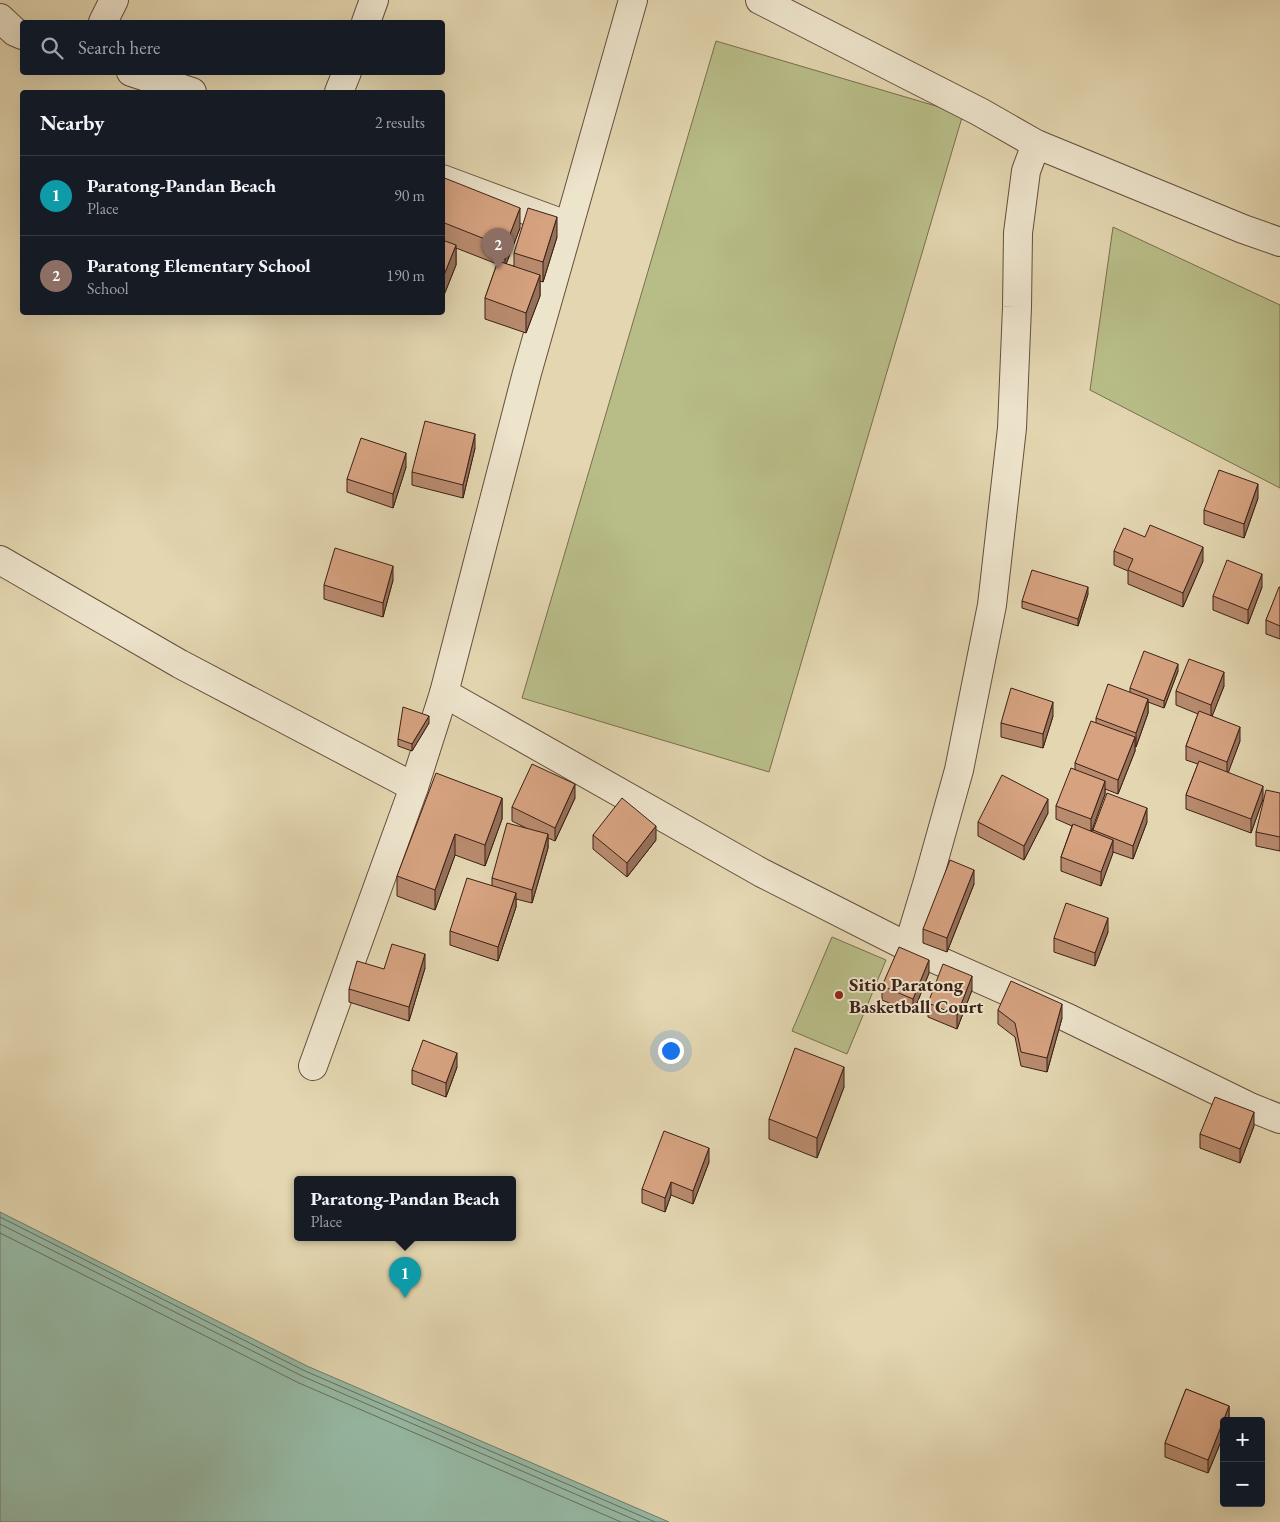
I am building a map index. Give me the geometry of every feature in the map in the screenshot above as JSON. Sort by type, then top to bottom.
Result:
[{"type":"street","points":[[104,20],[114,0]]},
{"type":"street","points":[[367,20],[374,0]]},
{"type":"street","points":[[313,1066],[414,787],[444,693],[527,373],[633,0]]},
{"type":"street","points":[[760,0],[980,112],[1036,144],[1243,230],[1280,242]]},
{"type":"street","points":[[0,18],[20,34]]},
{"type":"street","points":[[140,75],[186,90]]},
{"type":"street","points":[[340,90],[346,75]]},
{"type":"street","points":[[908,947],[959,770],[992,604],[1012,428],[1018,233],[1026,171],[1036,144]]},
{"type":"street","points":[[445,180],[568,226]]},
{"type":"street","points":[[0,560],[180,664],[414,787]]},
{"type":"street","points":[[444,693],[762,873],[908,947],[1068,1018],[1250,1108],[1280,1119]]},
{"type":"shaded area","points":[[716,41],[963,114],[769,772],[522,698]]},
{"type":"shaded area","points":[[1113,227],[1280,305],[1280,488],[1090,390]]},
{"type":"shaded area","name":"Sitio Paratong Basketball Court","points":[[832,937],[886,960],[847,1054],[792,1031]]},
{"type":"water","points":[[0,1212],[307,1366],[669,1522],[0,1522]]},
{"type":"building","points":[[445,178],[520,208],[505,247],[445,223]]},
{"type":"building","points":[[528,208],[557,217],[543,262],[514,253]]},
{"type":"building","points":[[445,241],[456,245],[445,272]]},
{"type":"building","points":[[498,261],[540,275],[526,313],[485,298]]},
{"type":"building","points":[[425,421],[475,434],[463,485],[412,472]]},
{"type":"building","points":[[361,438],[406,453],[393,494],[347,479]]},
{"type":"building","points":[[1219,470],[1258,484],[1244,524],[1204,510]]},
{"type":"building","points":[[1150,525],[1203,547],[1183,593],[1128,570],[1133,559],[1114,551],[1124,528],[1145,537]]},
{"type":"building","points":[[335,548],[393,566],[383,603],[324,585]]},
{"type":"building","points":[[1227,560],[1262,574],[1248,610],[1213,596]]},
{"type":"building","points":[[1032,570],[1088,587],[1078,619],[1022,601]]},
{"type":"building","points":[[1280,587],[1280,626],[1266,620]]},
{"type":"building","points":[[1144,651],[1178,664],[1164,701],[1130,688]]},
{"type":"building","points":[[1189,659],[1224,672],[1211,705],[1176,691]]},
{"type":"building","points":[[1108,684],[1148,699],[1136,733],[1096,718]]},
{"type":"building","points":[[1011,688],[1053,702],[1043,734],[1001,723]]},
{"type":"building","points":[[403,707],[429,716],[412,744],[398,739]]},
{"type":"building","points":[[1199,711],[1240,727],[1227,762],[1186,746]]},
{"type":"building","points":[[1091,721],[1135,737],[1118,780],[1075,763]]},
{"type":"building","points":[[1199,761],[1263,786],[1251,819],[1186,795]]},
{"type":"building","points":[[532,764],[575,784],[555,828],[512,807]]},
{"type":"building","points":[[1071,768],[1105,781],[1091,819],[1056,806]]},
{"type":"building","points":[[436,773],[502,798],[485,845],[455,834],[435,890],[397,876]]},
{"type":"building","points":[[1002,775],[1048,799],[1024,846],[978,822]]},
{"type":"building","points":[[1266,790],[1280,793],[1280,837],[1256,832]]},
{"type":"building","points":[[1107,793],[1147,808],[1133,846],[1093,830]]},
{"type":"building","points":[[622,798],[656,826],[627,863],[593,835]]},
{"type":"building","points":[[507,823],[548,834],[532,890],[492,878]]},
{"type":"building","points":[[1073,824],[1113,840],[1101,872],[1061,857]]},
{"type":"building","points":[[950,860],[974,870],[947,938],[923,929]]},
{"type":"building","points":[[467,878],[516,893],[498,947],[450,931]]},
{"type":"building","points":[[1066,903],[1108,918],[1095,953],[1054,938]]},
{"type":"building","points":[[392,944],[425,954],[409,1007],[349,989],[357,961],[384,969]]},
{"type":"building","points":[[899,947],[929,960],[913,999],[882,986]]},
{"type":"building","points":[[943,964],[972,976],[957,1015],[928,1003]]},
{"type":"building","points":[[1011,981],[1062,1004],[1047,1058],[1021,1052],[1015,1023],[998,1010]]},
{"type":"building","points":[[423,1040],[457,1053],[446,1083],[412,1070]]},
{"type":"building","points":[[795,1048],[844,1067],[817,1138],[769,1119]]},
{"type":"building","points":[[1215,1097],[1254,1112],[1240,1149],[1200,1134]]},
{"type":"building","points":[[664,1131],[709,1148],[693,1191],[671,1182],[665,1198],[642,1189]]},
{"type":"building","points":[[1186,1389],[1229,1406],[1225,1417],[1220,1417],[1220,1429],[1208,1460],[1165,1443]]},
{"type":"place","name":"Paratong Elementary School","points":[[498,269]]},
{"type":"place","name":"Sitio Paratong Basketball Court","points":[[839,995]]},
{"type":"place","name":"Paratong-Pandan Beach","points":[[405,1298]]}]
